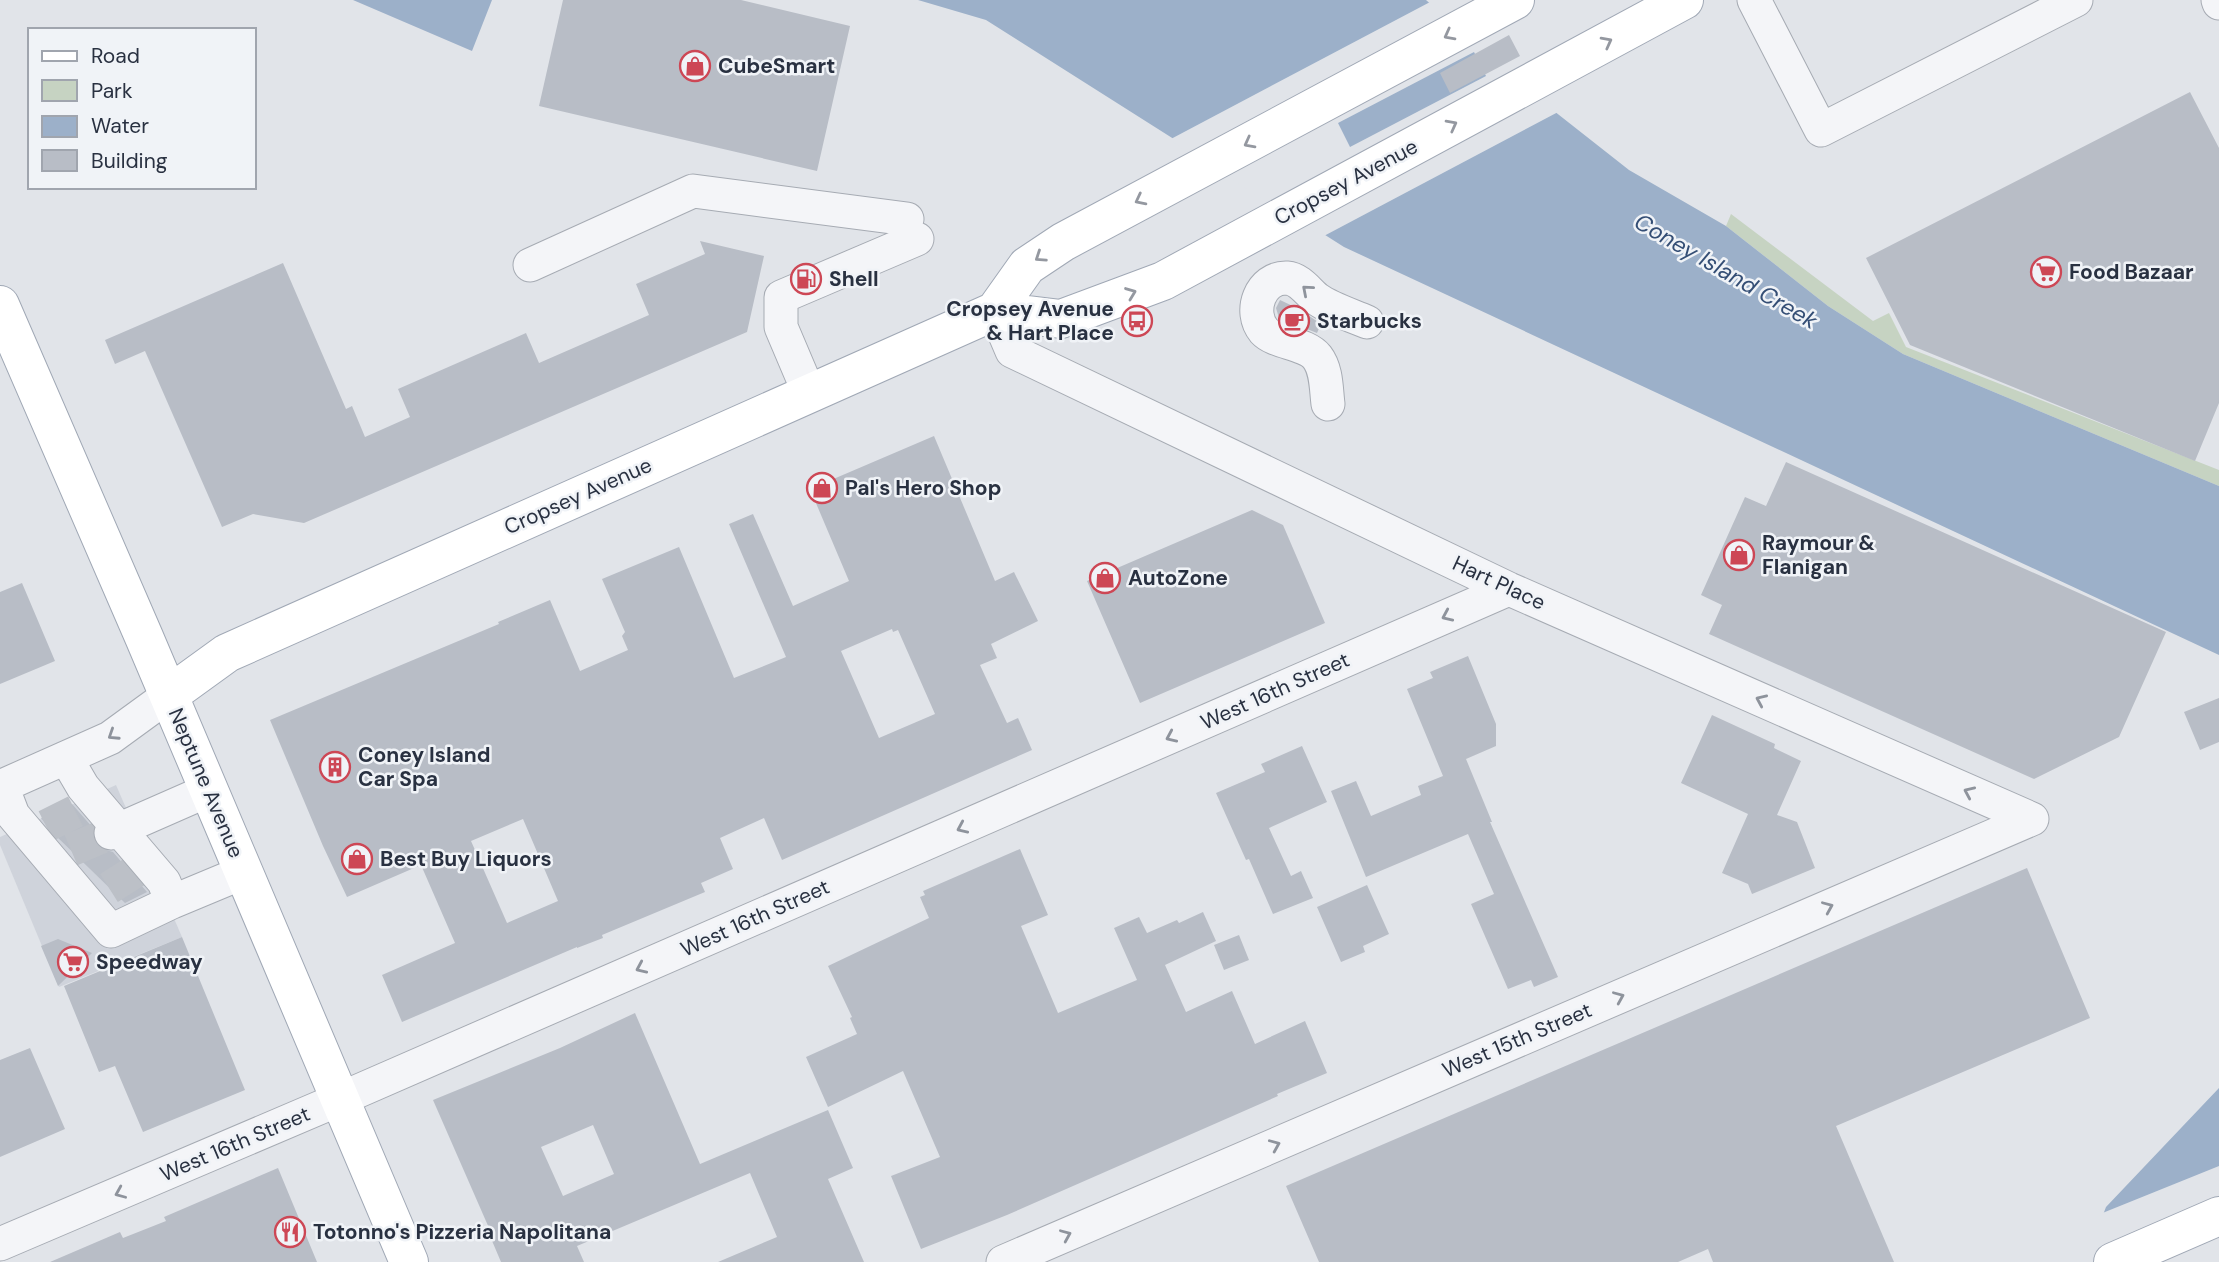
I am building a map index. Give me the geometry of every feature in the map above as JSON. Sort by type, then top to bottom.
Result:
[{"type":"main road","name":"Cropsey Avenue","points":[[169,695],[227,653],[995,311],[1061,319],[1163,281],[1684,0]]},
{"type":"main road","points":[[995,311],[1027,267],[1063,242],[1512,1]]},
{"type":"main road","name":"Neptune Avenue","points":[[4,327],[169,695],[409,1262]]},
{"type":"main road","points":[[2113,1262],[2219,1216]]},
{"type":"street","points":[[1754,0],[1821,130],[2076,0]]},
{"type":"street","points":[[530,265],[693,191],[912,229],[781,297],[781,327],[809,393]]},
{"type":"street","points":[[1328,404],[1323,366],[1315,354],[1265,332],[1257,307],[1259,295],[1276,280],[1288,278],[1301,284],[1319,301],[1367,322]]},
{"type":"street","name":"Hart Place","points":[[995,311],[1012,351],[1509,589],[2032,819]]},
{"type":"street","name":"West 16th Street","points":[[0,1244],[340,1099],[1509,589]]},
{"type":"street","points":[[169,695],[110,738],[1,786],[13,815],[37,830],[98,895],[111,931],[172,902],[244,873]]},
{"type":"street","points":[[66,758],[90,803],[145,865],[164,882],[172,902]]},
{"type":"street","points":[[115,831],[209,790]]},
{"type":"street","name":"West 15th Street","points":[[1003,1262],[2032,819]]},
{"type":"shaded area","points":[[116,785],[182,937],[59,987],[0,845],[0,837]]},
{"type":"green space","points":[[1731,214],[1873,321],[1889,313],[1906,347],[2219,470],[2219,486],[1903,354],[1828,306],[1726,226]]},
{"type":"water","points":[[353,0],[492,0],[472,51]]},
{"type":"water","name":"Coney Island Creek","points":[[918,0],[1426,0],[1540,100],[1629,170],[1726,226],[1828,306],[1903,354],[2219,486],[2219,655],[1344,247],[986,20]]},
{"type":"water","points":[[2219,1088],[2219,1262],[2085,1262],[2106,1207]]},
{"type":"pier","points":[[1432,1],[1560,111],[1322,237],[1169,140]],"holes":[[[1474,52],[1486,76],[1350,147],[1338,123]]]},
{"type":"pier","points":[[2219,1166],[2219,1262],[2082,1262],[2100,1214]]},
{"type":"building","name":"CubeSmart","points":[[563,0],[741,0],[850,26],[817,171],[539,106]]},
{"type":"building","points":[[1509,35],[1520,56],[1450,93],[1440,73]]},
{"type":"building","name":"Food Bazaar","points":[[2190,92],[2219,148],[2219,403],[2195,461],[1910,345],[1866,258]]},
{"type":"building","points":[[700,241],[764,256],[747,332],[304,523],[253,514],[222,527],[145,351],[115,364],[105,340],[283,263],[346,409],[352,406],[365,437],[410,417],[398,389],[526,333],[539,363],[649,315],[636,284],[705,254]]},
{"type":"building","points":[[1280,300],[1321,324],[1317,333],[1279,318],[1276,308]]},
{"type":"building","points":[[934,436],[995,581],[1014,572],[1038,621],[991,644],[997,658],[980,665],[1007,723],[1018,718],[1032,750],[782,860],[764,818],[720,838],[733,869],[701,883],[705,892],[402,1022],[382,975],[455,943],[421,865],[347,897],[270,720],[550,600],[580,671],[628,650],[622,636],[625,632],[602,579],[679,547],[734,678],[786,657],[729,524],[753,514],[793,606],[849,581],[810,489]],"holes":[[[892,629],[893,632],[898,630],[935,714],[879,738],[841,651]],[[523,819],[558,901],[507,923],[471,841]]]},
{"type":"building","points":[[1786,462],[2166,632],[2119,737],[2034,779],[1709,634],[1722,605],[1701,595],[1745,497],[1766,506]]},
{"type":"building","points":[[1252,510],[1283,525],[1325,623],[1140,703],[1087,581]]},
{"type":"building","points":[[22,583],[55,661],[0,684],[0,592]]},
{"type":"building","points":[[1468,656],[1496,724],[1496,746],[1466,759],[1490,822],[1558,977],[1534,987],[1531,980],[1508,989],[1471,904],[1494,894],[1468,834],[1366,877],[1331,791],[1356,781],[1371,816],[1421,795],[1418,786],[1443,776],[1407,689],[1433,678],[1430,672]]},
{"type":"building","points":[[2219,698],[2219,742],[2200,750],[2184,712]]},
{"type":"building","points":[[1712,715],[1775,744],[1774,748],[1801,761],[1777,815],[1797,822],[1815,868],[1752,894],[1748,884],[1722,873],[1748,814],[1681,783]]},
{"type":"building","points":[[1302,746],[1327,802],[1269,828],[1291,876],[1301,871],[1313,898],[1273,914],[1216,793],[1265,772],[1261,764]]},
{"type":"building","points":[[72,804],[93,828],[93,840],[99,848],[113,852],[147,892],[125,903],[41,818]]},
{"type":"building","points":[[1020,849],[1048,915],[1021,926],[1058,1013],[1137,980],[1114,928],[1139,917],[1147,933],[1203,912],[1216,941],[1165,965],[1186,1012],[1232,991],[1255,1044],[1305,1021],[1327,1073],[1007,1215],[921,1249],[891,1176],[940,1157],[903,1071],[828,1107],[806,1057],[857,1034],[828,966],[929,918],[920,897],[925,895],[923,891]]},
{"type":"building","points":[[2027,868],[2090,1018],[1836,1126],[1894,1262],[1713,1262],[1708,1249],[1678,1262],[1319,1262],[1286,1186]]},
{"type":"building","points":[[1367,885],[1389,934],[1363,946],[1365,952],[1341,962],[1317,907]]},
{"type":"building","points":[[1239,935],[1249,960],[1224,970],[1214,945]]},
{"type":"building","points":[[182,937],[245,1090],[143,1132],[115,1066],[99,1072],[64,986]]},
{"type":"building","points":[[58,939],[92,953],[58,986],[41,946]]},
{"type":"building","points":[[635,1013],[700,1164],[828,1110],[853,1168],[828,1179],[864,1262],[718,1262],[777,1237],[750,1173],[577,1246],[584,1262],[501,1262],[433,1100],[560,1048]],"holes":[[[593,1125],[614,1174],[563,1196],[541,1147]]]},
{"type":"building","points":[[30,1048],[65,1129],[0,1157],[0,1060]]},
{"type":"building","points":[[278,1168],[317,1262],[50,1262],[120,1232],[123,1238],[166,1221],[164,1217]]},
{"type":"tunnel","points":[[46,826],[86,806]]},
{"type":"tunnel","points":[[71,850],[111,833]]},
{"type":"tunnel","points":[[109,888],[142,867]]},
{"type":"place","name":"CubeSmart","points":[[695,66]]},
{"type":"place","name":"Food Bazaar","points":[[2046,272]]},
{"type":"place","name":"Shell","points":[[806,279]]},
{"type":"place","name":"Cropsey Avenue & Hart Place","points":[[1137,321]]},
{"type":"place","name":"Starbucks","points":[[1294,321]]},
{"type":"place","name":"Pal's Hero Shop","points":[[822,488]]},
{"type":"place","name":"Raymour & Flanigan","points":[[1739,555]]},
{"type":"place","name":"AutoZone","points":[[1105,578]]},
{"type":"place","name":"Coney Island Car Spa","points":[[335,767]]},
{"type":"place","name":"Best Buy Liquors","points":[[357,859]]},
{"type":"place","name":"Speedway","points":[[73,962]]},
{"type":"place","name":"Totonno's Pizzeria Napolitana","points":[[290,1232]]}]
